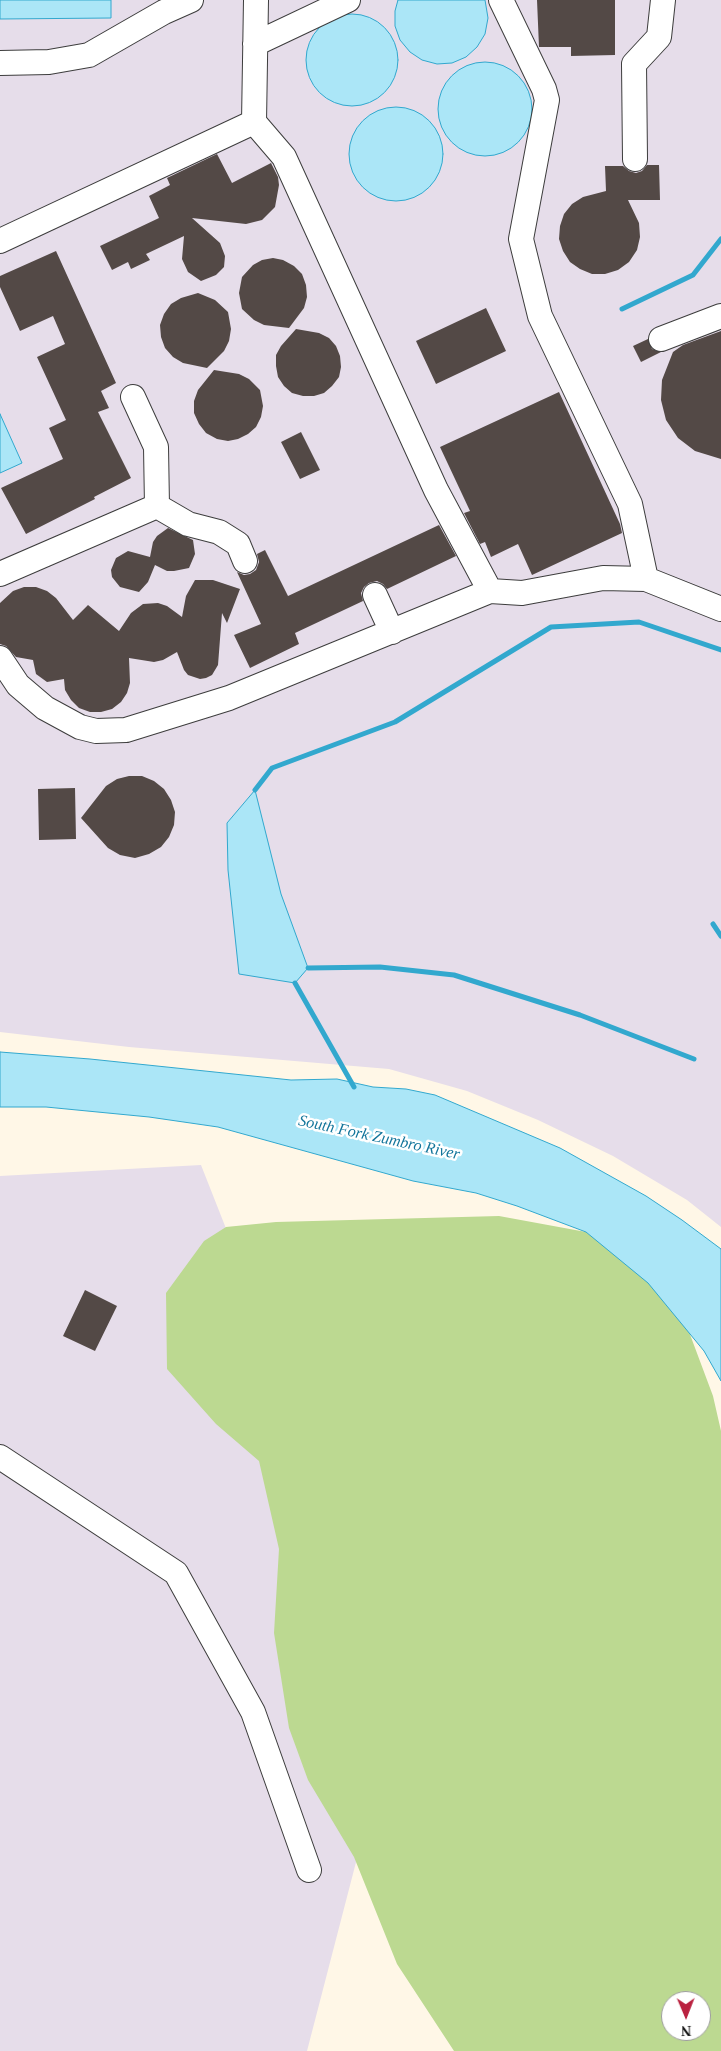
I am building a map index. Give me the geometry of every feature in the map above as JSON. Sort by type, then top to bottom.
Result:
[{"type":"street","points":[[0,63],[49,62],[89,55],[164,12],[191,0]]},
{"type":"street","points":[[256,0],[254,122],[284,157],[436,490],[490,591]]},
{"type":"street","points":[[255,44],[348,0]]},
{"type":"street","points":[[501,0],[544,89],[547,100],[521,239],[540,316],[630,504],[646,579]]},
{"type":"street","points":[[635,159],[634,64],[659,37],[663,0]]},
{"type":"street","points":[[0,241],[254,122]]},
{"type":"street","points":[[662,339],[721,316]]},
{"type":"street","points":[[133,397],[156,447],[157,506]]},
{"type":"street","points":[[157,506],[188,524],[219,532],[238,544],[245,561]]},
{"type":"street","points":[[0,574],[157,506]]},
{"type":"street","points":[[0,658],[18,685],[45,708],[80,727],[96,731],[126,730],[229,698],[490,591],[522,593],[603,578],[646,579],[721,610]]},
{"type":"street","points":[[374,595],[392,632]]},
{"type":"street","points":[[0,1457],[176,1572],[253,1712],[309,1870]]},
{"type":"shaded area","points":[[0,0],[721,0],[721,1227],[687,1200],[613,1156],[538,1120],[467,1091],[389,1069],[129,1047],[0,1032]]},
{"type":"shaded area","points":[[201,1165],[253,1297],[382,1762],[307,2051],[0,2051],[0,1176]]},
{"type":"green space","points":[[499,1216],[586,1232],[676,1297],[713,1396],[721,1431],[721,2051],[454,2051],[397,1964],[354,1857],[308,1780],[289,1728],[274,1633],[279,1549],[259,1461],[216,1424],[167,1369],[166,1293],[204,1241],[226,1227],[276,1222]]},
{"type":"water","points":[[0,0],[111,0],[111,18],[0,19]]},
{"type":"water","points":[[398,0],[485,0],[488,18],[485,34],[477,47],[466,57],[452,63],[437,64],[422,60],[410,52],[400,40],[395,26],[395,11]]},
{"type":"water","points":[[352,14],[370,17],[385,27],[395,42],[398,60],[395,78],[385,93],[370,103],[352,106],[334,103],[319,93],[309,78],[306,60],[309,42],[319,27],[334,17]]},
{"type":"water","points":[[485,62],[503,66],[518,76],[528,91],[532,109],[528,127],[518,142],[503,152],[485,156],[467,152],[452,142],[442,127],[438,109],[442,91],[452,76],[467,66]]},
{"type":"water","points":[[396,107],[414,111],[429,121],[439,136],[443,154],[439,172],[429,187],[414,197],[396,201],[378,197],[363,187],[353,172],[349,154],[353,136],[363,121],[378,111]]},
{"type":"water","points":[[0,414],[22,463],[0,473]]},
{"type":"water","points":[[255,790],[281,894],[308,968],[295,983],[239,974],[228,870],[227,823]]},
{"type":"water","name":"South Fork Zumbro River","points":[[0,1052],[90,1059],[291,1080],[337,1079],[373,1087],[406,1089],[435,1095],[560,1148],[646,1196],[721,1249],[721,1381],[704,1351],[648,1283],[586,1232],[476,1193],[413,1181],[218,1127],[149,1117],[46,1107],[0,1107]]},
{"type":"building","points":[[537,0],[615,0],[615,55],[571,56],[571,47],[539,47]]},
{"type":"building","points":[[217,154],[232,183],[271,163],[278,177],[279,185],[275,207],[262,220],[246,224],[192,218],[220,243],[225,256],[224,267],[216,275],[201,281],[188,272],[182,259],[184,236],[146,254],[150,260],[131,269],[128,262],[112,270],[100,246],[159,218],[149,196],[170,185],[167,178]]},
{"type":"building","points":[[647,165],[659,165],[660,200],[628,200],[639,223],[640,237],[637,250],[629,262],[618,270],[605,274],[592,274],[570,262],[563,251],[559,239],[560,226],[564,214],[572,204],[583,197],[606,191],[605,166],[623,166],[629,171],[636,173],[642,171]]},
{"type":"building","points":[[56,251],[116,383],[101,391],[109,408],[98,412],[131,478],[94,497],[95,499],[26,534],[1,488],[63,459],[49,428],[66,420],[37,357],[65,344],[53,316],[20,331],[0,287],[0,276]]},
{"type":"building","points":[[273,258],[283,260],[294,266],[302,274],[306,285],[307,297],[304,308],[289,328],[264,325],[254,320],[242,309],[239,293],[242,277],[253,265],[262,260]]},
{"type":"building","points":[[198,293],[215,300],[228,312],[231,329],[229,341],[224,351],[207,368],[183,363],[173,357],[165,348],[161,337],[160,325],[164,314],[171,304],[181,298]]},
{"type":"building","points":[[486,308],[506,351],[436,384],[416,341]]},
{"type":"building","points":[[296,329],[319,333],[329,338],[336,346],[340,356],[341,367],[339,377],[324,393],[314,396],[303,396],[292,393],[278,377],[276,355],[281,346]]},
{"type":"building","points":[[721,331],[721,459],[695,451],[678,438],[666,420],[661,400],[662,380],[673,352],[683,345]]},
{"type":"building","points":[[648,339],[652,349],[661,352],[641,362],[633,346]]},
{"type":"building","points":[[214,370],[239,374],[249,379],[260,390],[263,406],[261,417],[256,427],[238,439],[228,441],[217,439],[206,433],[194,413],[194,401],[198,390]]},
{"type":"building","points":[[559,392],[620,524],[622,533],[532,575],[518,544],[491,557],[485,542],[480,544],[464,513],[470,511],[440,447]]},
{"type":"building","points":[[301,432],[320,470],[300,479],[281,442]]},
{"type":"building","points":[[439,525],[456,556],[387,589],[377,581],[369,583],[361,593],[363,601],[295,633],[299,644],[250,668],[234,635],[261,624],[237,572],[244,575],[256,570],[259,562],[257,554],[265,550],[288,596]]},
{"type":"building","points":[[168,528],[193,540],[195,554],[189,568],[167,571],[155,565],[148,582],[139,592],[120,587],[112,577],[111,570],[116,558],[128,551],[150,557],[153,542],[157,536]]},
{"type":"building","points":[[195,580],[213,580],[240,589],[227,623],[222,613],[218,665],[212,675],[200,679],[188,675],[177,652],[163,660],[154,662],[129,658],[130,683],[127,693],[121,702],[112,709],[90,712],[79,708],[65,690],[64,679],[47,682],[36,674],[33,660],[16,657],[6,646],[0,644],[0,603],[13,591],[24,587],[36,587],[47,591],[56,598],[73,620],[88,605],[119,631],[131,613],[143,604],[158,603],[167,606],[182,617],[186,596]]},
{"type":"building","points":[[129,776],[142,776],[154,781],[164,789],[171,800],[175,812],[174,825],[169,837],[161,847],[149,854],[135,858],[120,855],[108,848],[81,818],[106,786],[117,779]]},
{"type":"building","points":[[75,788],[76,839],[39,840],[38,789]]},
{"type":"building","points":[[85,1290],[117,1306],[95,1351],[63,1336]]},
{"type":"waterway","points":[[622,309],[693,275],[721,239]]},
{"type":"waterway","points":[[255,790],[272,768],[395,722],[551,627],[639,622],[721,650]]},
{"type":"waterway","points":[[713,924],[721,936]]},
{"type":"waterway","points":[[308,968],[380,967],[454,975],[580,1015],[694,1059]]},
{"type":"waterway","points":[[295,983],[354,1087]]}]
